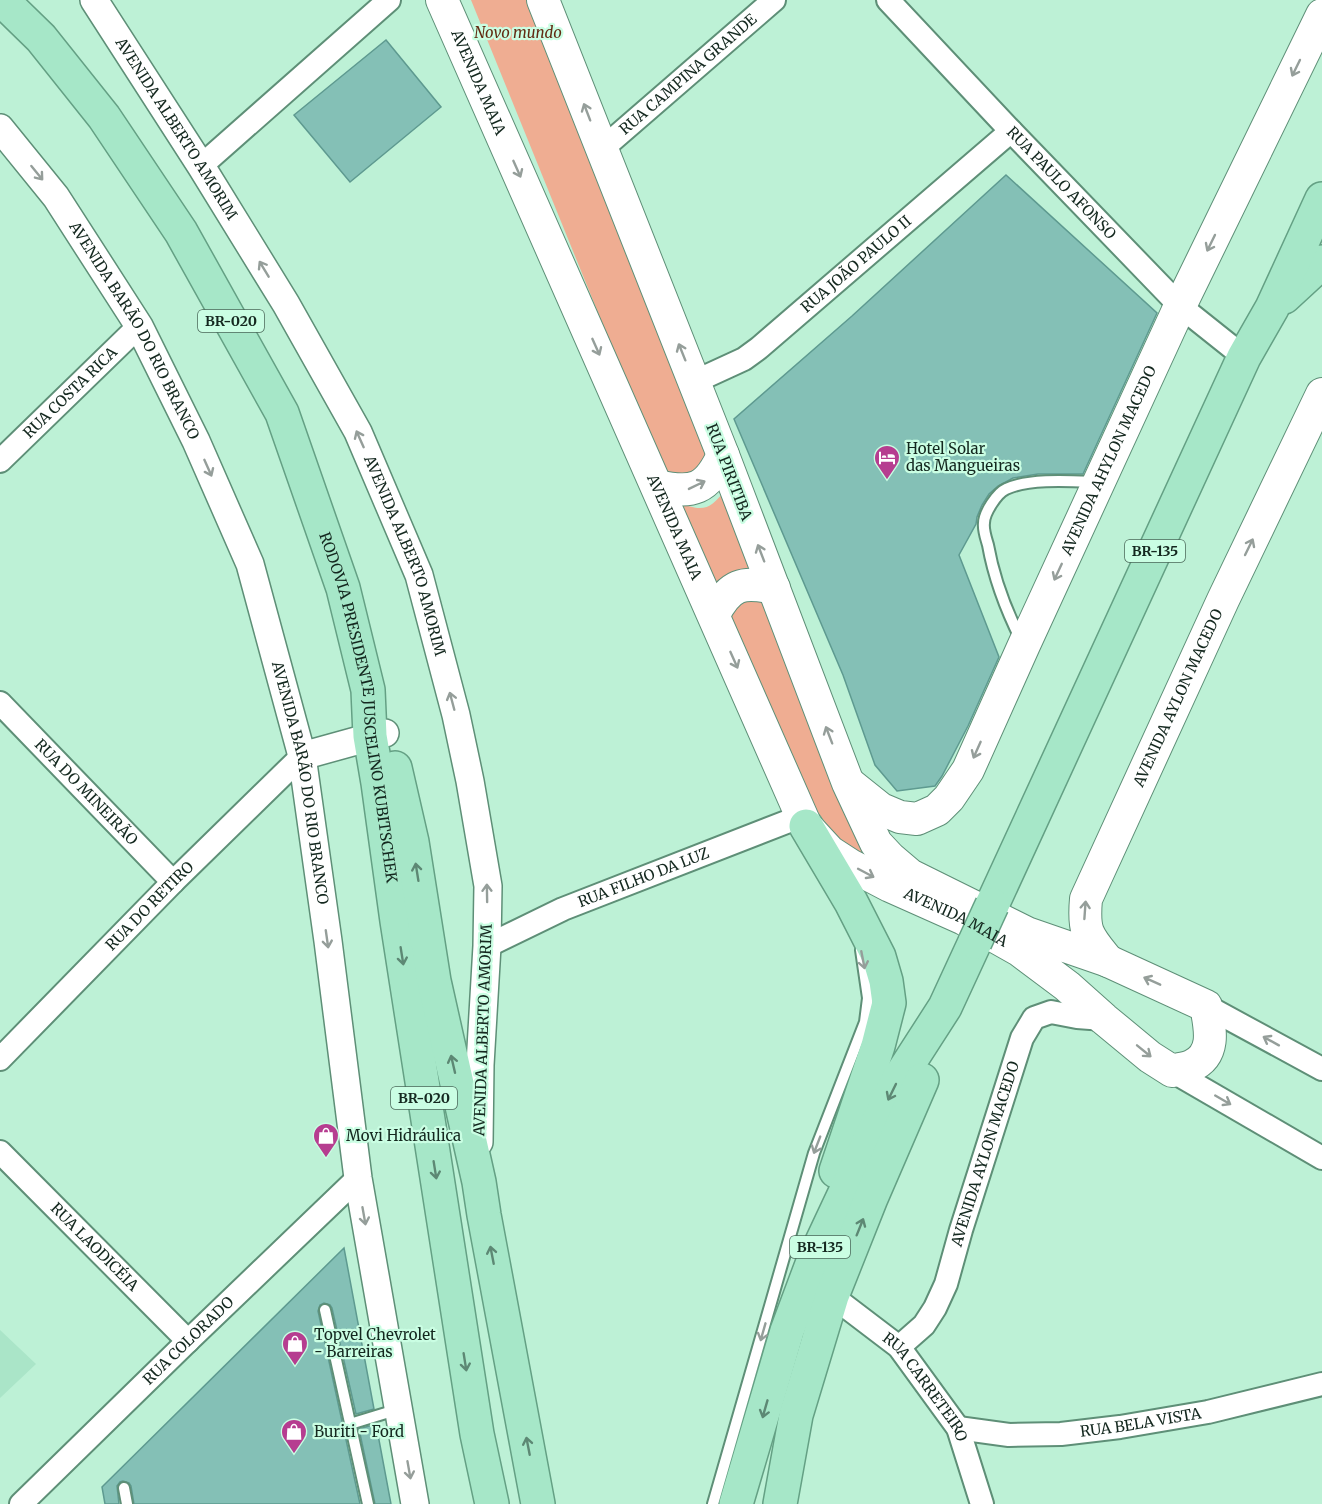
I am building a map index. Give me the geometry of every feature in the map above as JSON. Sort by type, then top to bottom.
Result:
[{"type":"highway","name":"RODOVIA PRESIDENTE JUSCELINO KUBITSCHEK","points":[[2,0],[40,38],[104,117],[181,232],[282,413],[343,588],[377,734],[378,783],[397,921],[473,1412],[492,1504]]},
{"type":"highway","name":"BR-135","points":[[736,1504],[787,1331],[814,1259],[898,1080],[945,1007],[975,942],[979,904],[1244,357],[1272,308],[1322,199]]},
{"type":"highway","points":[[1272,308],[1322,262]]},
{"type":"highway","points":[[377,734],[398,776],[412,842],[434,981],[479,1182],[538,1504]]},
{"type":"highway","points":[[787,1331],[848,1132],[878,1046],[889,1003],[879,957],[851,902],[804,821]]},
{"type":"highway","name":"BR-135","points":[[780,1504],[796,1415],[832,1296],[935,1048],[945,1007]]},
{"type":"main road","name":"AVENIDA MAIA","points":[[442,0],[804,821],[830,852],[850,865],[890,886],[964,919],[1019,950],[1067,986],[1150,1057],[1172,1071]]},
{"type":"main road","name":"RUA PIRITIBA","points":[[543,0],[723,455],[848,783],[876,843],[910,875],[979,904],[1027,933],[1107,961],[1206,1005]]},
{"type":"main road","name":"AVENIDA AHYLON MACEDO","points":[[848,783],[881,809],[900,818],[917,819],[938,810],[968,770],[1180,306],[1322,15]]},
{"type":"main road","name":"AVENIDA AYLON MACEDO","points":[[1107,961],[1091,940],[1085,927],[1086,899],[1223,600],[1322,394]]},
{"type":"main road","points":[[657,486],[678,490],[693,489],[705,482],[717,468],[723,455]]},
{"type":"main road","points":[[714,614],[721,600],[738,587],[749,584],[774,588]]},
{"type":"main road","points":[[1172,1071],[1194,1065],[1207,1053],[1211,1029],[1206,1005]]},
{"type":"street","name":"AVENIDA ALBERTO AMORIM","points":[[94,0],[201,166],[286,304],[358,432],[419,575],[456,715],[488,886],[478,1113],[479,1182]]},
{"type":"street","points":[[201,166],[389,0]]},
{"type":"street","name":"RUA CAMPINA GRANDE","points":[[602,149],[774,0]]},
{"type":"street","name":"RUA PAULO AFONSO","points":[[888,0],[1180,306],[1244,357]]},
{"type":"street","name":"AVENIDA BARÃO DO RIO BRANCO","points":[[0,128],[56,197],[139,326],[196,441],[250,564],[302,756],[358,1178],[415,1504]]},
{"type":"street","name":"RUA JOÃO PAULO II","points":[[694,382],[744,359],[759,348],[1011,131]]},
{"type":"street","name":"RUA COSTA RICA","points":[[0,461],[139,326]]},
{"type":"street","name":"RUA DO MINEIRÃO","points":[[0,703],[173,882]]},
{"type":"street","points":[[302,756],[377,734]]},
{"type":"street","name":"RUA DO RETIRO","points":[[2,1053],[302,756]]},
{"type":"street","name":"RUA FILHO DA LUZ","points":[[487,946],[563,909],[804,821]]},
{"type":"street","points":[[1206,1005],[1322,1069]]},
{"type":"street","name":"AVENIDA AYLON MACEDO","points":[[899,1347],[924,1326],[946,1284],[1022,1038],[1034,1018],[1051,1012],[1104,1019]]},
{"type":"street","points":[[1172,1071],[1322,1158]]},
{"type":"street","name":"RUA LAODICÉIA","points":[[0,1152],[188,1341]]},
{"type":"street","name":"RUA COLORADO","points":[[21,1504],[358,1178]]},
{"type":"street","name":"RUA CARRETEIRO","points":[[832,1296],[899,1347],[958,1428],[982,1504]]},
{"type":"street","name":"RUA BELA VISTA","points":[[958,1428],[1010,1435],[1061,1434],[1120,1427],[1208,1412],[1322,1384]]},
{"type":"lane","points":[[1024,645],[1007,611],[991,562],[984,523],[986,515],[997,495],[1005,489],[1022,484],[1059,481],[1100,482]]},
{"type":"lane","points":[[713,1504],[814,1153],[865,1022],[868,998],[865,969],[851,902]]},
{"type":"lane","points":[[324,1310],[368,1504]]},
{"type":"lane","points":[[350,1424],[399,1410]]},
{"type":"lane","points":[[124,1488],[127,1504]]},
{"type":"shaded area","points":[[0,1330],[36,1364],[0,1398]]},
{"type":"green space","name":"Novo mundo","points":[[471,0],[539,0],[720,463],[671,483],[642,421]]},
{"type":"green space","points":[[727,487],[767,577],[716,596],[673,500],[691,507],[704,508],[715,502]]},
{"type":"green space","points":[[767,595],[811,696],[921,896],[817,825],[727,613],[737,600]]},
{"type":"building","points":[[386,40],[441,107],[350,182],[294,115]]},
{"type":"building","name":"Hotel Solar das Mangueiras","points":[[1006,175],[1157,313],[1083,474],[1038,474],[1013,478],[998,486],[982,505],[976,524],[959,555],[999,657],[968,726],[935,786],[897,791],[875,765],[843,675],[734,419],[852,316]]},
{"type":"building","name":"Topvel Chevrolet - Barreiras","points":[[344,1248],[374,1409],[356,1414],[332,1308],[324,1303],[320,1305],[318,1311],[360,1504],[134,1504],[131,1486],[123,1481],[117,1486],[119,1504],[105,1504],[102,1487]]},
{"type":"building","points":[[376,1424],[391,1504],[375,1504],[359,1429]]},
{"type":"place","name":"Hotel Solar das Mangueiras","points":[[887,481]]},
{"type":"place","name":"Movi Hidráulica","points":[[326,1159]]},
{"type":"place","name":"Topvel Chevrolet - Barreiras","points":[[295,1367]]},
{"type":"place","name":"Buriti - Ford","points":[[294,1455]]}]
